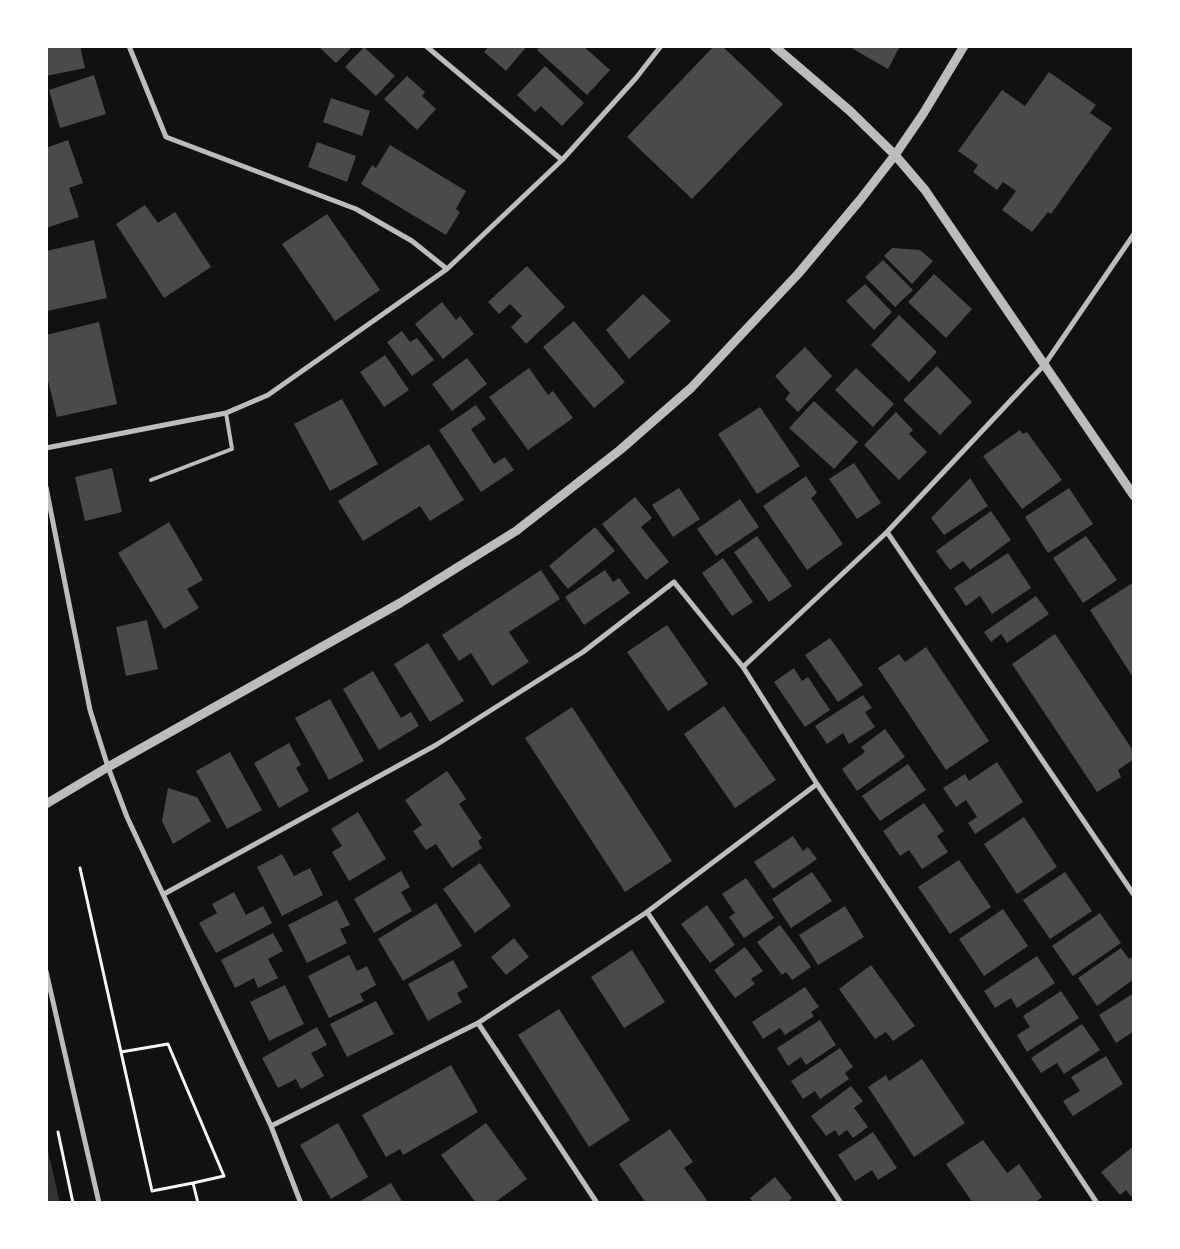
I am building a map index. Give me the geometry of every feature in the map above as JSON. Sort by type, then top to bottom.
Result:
[{"type":"street","points":[[129,46],[166,136],[356,209],[412,241],[447,269]]},
{"type":"street","points":[[426,46],[562,160]]},
{"type":"street","points":[[46,448],[226,413],[268,395],[447,269],[562,160],[636,78],[660,46]]},
{"type":"street","points":[[774,46],[850,111],[894,154],[925,190],[1134,496]]},
{"type":"street","points":[[50,802],[108,767],[400,603],[516,531],[620,450],[690,388],[798,274],[860,200],[894,154],[923,114],[964,46]]},
{"type":"street","points":[[743,666],[887,532],[1045,364],[1134,234]]},
{"type":"street","points":[[46,487],[90,710],[108,767],[127,817],[272,1126],[301,1202]]},
{"type":"street","points":[[887,532],[1134,895]]},
{"type":"street","points":[[164,894],[436,745],[583,652],[674,582],[743,666],[817,784],[1097,1203]]},
{"type":"street","points":[[272,1126],[478,1023],[647,912],[817,784]]},
{"type":"street","points":[[647,912],[841,1203]]},
{"type":"street","points":[[46,971],[99,1203]]},
{"type":"street","points":[[478,1023],[596,1203]]},
{"type":"lane","points":[[151,480],[232,449],[226,413]]},
{"type":"path","points":[[80,868],[121,1052],[152,1191],[224,1176],[168,1044],[121,1052]]},
{"type":"path","points":[[57,1125],[73,1203]]},
{"type":"path","points":[[193,1183],[198,1203]]},
{"type":"shaded area","points":[[46,1142],[60,1203],[46,1203]]},
{"type":"building","points":[[46,46],[80,46],[85,68],[46,76]]},
{"type":"building","points":[[318,46],[353,46],[336,63]]},
{"type":"building","points":[[489,46],[527,46],[506,71],[484,52]]},
{"type":"building","points":[[540,46],[583,46],[610,70],[587,95],[537,50]]},
{"type":"building","points":[[714,46],[722,46],[783,104],[692,199],[627,137]]},
{"type":"building","points":[[848,46],[900,46],[888,69]]},
{"type":"building","points":[[364,47],[395,76],[376,96],[345,67]]},
{"type":"building","points":[[545,66],[584,103],[562,126],[541,106],[535,112],[517,95]]},
{"type":"building","points":[[1049,72],[1096,105],[1090,113],[1112,128],[1051,214],[1048,212],[1032,232],[1002,210],[1016,191],[1003,182],[997,190],[973,172],[978,165],[958,151],[1002,90],[1025,106]]},
{"type":"building","points":[[94,75],[106,114],[60,128],[49,90]]},
{"type":"building","points":[[407,76],[425,92],[422,96],[436,109],[417,130],[384,99]]},
{"type":"building","points":[[331,98],[370,111],[362,136],[323,122]]},
{"type":"building","points":[[68,140],[83,183],[69,188],[79,217],[46,228],[46,148]]},
{"type":"building","points":[[317,142],[356,156],[347,182],[308,167]]},
{"type":"building","points":[[390,145],[466,191],[456,209],[460,212],[446,235],[361,184],[372,165],[376,168]]},
{"type":"building","points":[[145,205],[158,223],[175,212],[211,267],[164,298],[116,224]]},
{"type":"building","points":[[327,214],[380,290],[335,321],[282,244]]},
{"type":"building","points":[[94,240],[107,298],[47,311],[46,251]]},
{"type":"building","points":[[892,248],[920,250],[933,261],[912,284],[884,256]]},
{"type":"building","points":[[883,260],[913,290],[895,307],[865,277]]},
{"type":"building","points":[[527,266],[565,307],[526,344],[511,327],[522,316],[510,304],[499,314],[488,302]]},
{"type":"building","points":[[934,274],[972,309],[946,338],[908,302]]},
{"type":"building","points":[[865,284],[892,312],[874,330],[846,301]]},
{"type":"building","points":[[643,294],[671,321],[629,359],[606,330]]},
{"type":"building","points":[[442,302],[456,320],[460,316],[474,334],[443,359],[415,324]]},
{"type":"building","points":[[899,315],[937,352],[909,382],[871,345]]},
{"type":"building","points":[[574,321],[625,382],[594,408],[543,347]]},
{"type":"building","points":[[99,322],[117,404],[57,417],[46,373],[46,335]]},
{"type":"building","points":[[402,331],[410,342],[417,338],[434,360],[412,376],[387,342]]},
{"type":"building","points":[[805,347],[832,376],[798,412],[785,399],[790,393],[775,376]]},
{"type":"building","points":[[385,355],[409,390],[384,407],[360,372]]},
{"type":"building","points":[[467,358],[487,384],[452,411],[432,384]]},
{"type":"building","points":[[937,366],[972,402],[940,435],[903,400]]},
{"type":"building","points":[[529,368],[548,395],[553,391],[573,418],[528,450],[489,397]]},
{"type":"building","points":[[856,368],[894,404],[873,427],[835,390]]},
{"type":"building","points":[[342,399],[378,464],[330,491],[294,424]]},
{"type":"building","points":[[814,401],[858,442],[834,469],[789,428]]},
{"type":"building","points":[[476,405],[486,419],[471,429],[494,464],[505,457],[514,470],[481,492],[439,430]]},
{"type":"building","points":[[760,407],[800,466],[757,494],[718,434]]},
{"type":"building","points":[[896,412],[913,430],[909,434],[927,452],[899,480],[864,445]]},
{"type":"building","points":[[1020,430],[1023,434],[1027,432],[1062,480],[1022,509],[983,456]]},
{"type":"building","points":[[429,444],[464,500],[430,521],[420,506],[363,541],[338,501]]},
{"type":"building","points":[[854,463],[881,503],[857,519],[829,479]]},
{"type":"building","points":[[112,468],[122,512],[85,521],[75,477]]},
{"type":"building","points":[[806,476],[817,493],[811,498],[843,544],[807,570],[763,506]]},
{"type":"building","points":[[970,478],[988,506],[944,535],[931,518]]},
{"type":"building","points":[[679,488],[700,519],[673,537],[652,505]]},
{"type":"building","points":[[1069,488],[1093,524],[1048,553],[1025,517]]},
{"type":"building","points":[[635,497],[652,518],[641,527],[669,562],[646,580],[602,524]]},
{"type":"building","points":[[740,499],[759,527],[716,556],[697,529]]},
{"type":"building","points":[[991,511],[1011,540],[970,570],[963,561],[950,570],[936,551]]},
{"type":"building","points":[[169,522],[203,580],[187,589],[199,608],[164,629],[118,553]]},
{"type":"building","points":[[595,527],[615,551],[568,589],[549,566]]},
{"type":"building","points":[[757,536],[792,586],[769,602],[734,552]]},
{"type":"building","points":[[1086,536],[1117,580],[1083,603],[1053,558]]},
{"type":"building","points":[[1008,553],[1031,588],[992,614],[980,596],[966,606],[954,588]]},
{"type":"building","points":[[723,558],[753,602],[732,616],[702,573]]},
{"type":"building","points":[[541,570],[560,599],[509,632],[529,662],[492,686],[471,653],[459,661],[442,635]]},
{"type":"building","points":[[605,570],[613,582],[619,578],[630,593],[584,625],[565,597]]},
{"type":"building","points":[[1134,582],[1134,679],[1090,610]]},
{"type":"building","points":[[1036,596],[1049,614],[1007,643],[1001,634],[991,642],[984,632]]},
{"type":"building","points":[[147,620],[158,669],[126,676],[116,627]]},
{"type":"building","points":[[667,625],[708,684],[668,711],[627,652]]},
{"type":"building","points":[[1055,634],[1134,752],[1134,759],[1118,770],[1121,777],[1097,792],[1012,664]]},
{"type":"building","points":[[830,638],[863,685],[838,702],[805,655]]},
{"type":"building","points":[[428,643],[464,701],[430,722],[394,664]]},
{"type":"building","points":[[926,647],[989,741],[946,770],[878,668],[899,654],[905,662]]},
{"type":"building","points":[[794,668],[802,681],[808,677],[830,710],[805,727],[774,682]]},
{"type":"building","points":[[373,671],[401,718],[411,712],[419,726],[379,750],[343,689]]},
{"type":"building","points":[[863,695],[872,708],[865,712],[875,727],[849,744],[843,733],[827,744],[815,726]]},
{"type":"building","points":[[330,699],[364,761],[329,780],[295,718]]},
{"type":"building","points":[[724,706],[776,780],[735,808],[684,734]]},
{"type":"building","points":[[572,707],[672,861],[625,892],[525,738]]},
{"type":"building","points":[[885,729],[905,757],[857,791],[842,769],[865,752],[861,747]]},
{"type":"building","points":[[289,743],[301,765],[296,768],[309,791],[279,808],[254,763]]},
{"type":"building","points":[[230,752],[262,810],[227,829],[196,771]]},
{"type":"building","points":[[997,762],[1023,802],[975,834],[968,823],[977,817],[966,800],[956,807],[943,788],[965,774],[969,781]]},
{"type":"building","points":[[908,764],[926,790],[880,821],[862,796]]},
{"type":"building","points":[[447,771],[466,799],[459,804],[482,838],[478,841],[482,848],[452,868],[436,844],[426,850],[413,831],[422,825],[405,800]]},
{"type":"building","points":[[168,788],[197,797],[211,821],[173,844],[162,821]]},
{"type":"building","points":[[924,803],[944,831],[937,836],[948,852],[922,869],[909,850],[900,856],[883,831]]},
{"type":"building","points":[[358,812],[386,859],[349,881],[332,852],[342,846],[331,829]]},
{"type":"building","points":[[1024,817],[1057,867],[1017,894],[984,844]]},
{"type":"building","points":[[793,836],[803,851],[808,847],[817,859],[773,889],[754,862]]},
{"type":"building","points":[[282,854],[294,876],[310,868],[323,895],[282,916],[257,867]]},
{"type":"building","points":[[959,860],[991,907],[950,934],[918,887]]},
{"type":"building","points":[[480,863],[511,906],[475,933],[443,889]]},
{"type":"building","points":[[401,871],[410,887],[401,892],[412,911],[374,933],[354,899]]},
{"type":"building","points":[[812,872],[832,901],[791,928],[772,899]]},
{"type":"building","points":[[1065,872],[1092,911],[1050,939],[1023,900]]},
{"type":"building","points":[[746,878],[774,918],[744,938],[729,917],[735,913],[722,894]]},
{"type":"building","points":[[234,892],[246,915],[263,906],[272,923],[216,953],[199,923],[217,913],[212,904]]},
{"type":"building","points":[[337,900],[350,925],[340,929],[347,943],[307,963],[288,925]]},
{"type":"building","points":[[436,903],[462,946],[403,981],[378,939]]},
{"type":"building","points":[[707,905],[735,945],[710,963],[681,924]]},
{"type":"building","points":[[845,906],[864,937],[818,965],[799,935]]},
{"type":"building","points":[[1003,909],[1028,946],[984,976],[959,939]]},
{"type":"building","points":[[1100,913],[1121,943],[1073,976],[1052,946]]},
{"type":"building","points":[[780,925],[811,967],[792,980],[786,972],[782,975],[757,942]]},
{"type":"building","points":[[273,933],[283,951],[268,959],[278,978],[258,988],[254,978],[235,988],[221,960]]},
{"type":"building","points":[[514,938],[529,957],[506,975],[491,957]]},
{"type":"building","points":[[745,947],[763,971],[751,979],[755,984],[735,998],[714,970]]},
{"type":"building","points":[[1121,948],[1129,959],[1134,956],[1134,979],[1097,1006],[1078,978]]},
{"type":"building","points":[[632,950],[665,1002],[624,1028],[591,977]]},
{"type":"building","points":[[349,955],[357,971],[367,966],[376,985],[360,994],[364,1001],[329,1018],[308,976]]},
{"type":"building","points":[[1037,956],[1055,983],[1017,1008],[1011,998],[995,1008],[984,991]]},
{"type":"building","points":[[453,960],[468,987],[457,993],[462,1002],[428,1021],[408,984]]},
{"type":"building","points":[[871,965],[915,1026],[893,1041],[886,1032],[875,1039],[839,989]]},
{"type":"building","points":[[285,985],[304,1024],[269,1041],[250,1002]]},
{"type":"building","points":[[805,987],[819,1007],[811,1012],[814,1016],[785,1035],[780,1028],[763,1039],[752,1022]]},
{"type":"building","points":[[1061,991],[1079,1018],[1027,1052],[1017,1035],[1030,1027],[1023,1016]]},
{"type":"building","points":[[1134,993],[1134,1031],[1116,1043],[1099,1015]]},
{"type":"building","points":[[376,1001],[394,1034],[347,1057],[330,1024]]},
{"type":"building","points":[[559,1009],[630,1120],[589,1147],[518,1035]]},
{"type":"building","points":[[820,1020],[836,1045],[806,1065],[801,1057],[788,1066],[777,1048]]},
{"type":"building","points":[[1082,1024],[1100,1050],[1064,1074],[1057,1063],[1041,1073],[1031,1058]]},
{"type":"building","points":[[317,1027],[327,1045],[311,1053],[324,1076],[301,1089],[296,1079],[278,1088],[262,1058]]},
{"type":"building","points":[[840,1048],[853,1067],[845,1073],[849,1079],[820,1099],[815,1091],[803,1099],[791,1081]]},
{"type":"building","points":[[1106,1056],[1123,1084],[1073,1116],[1063,1101],[1080,1091],[1071,1077]]},
{"type":"building","points":[[922,1059],[965,1123],[914,1157],[868,1087],[886,1075],[889,1081]]},
{"type":"building","points":[[451,1065],[478,1112],[403,1155],[400,1149],[386,1157],[362,1115]]},
{"type":"building","points":[[851,1086],[863,1101],[854,1108],[868,1127],[853,1138],[847,1130],[839,1136],[835,1130],[826,1136],[811,1116]]},
{"type":"building","points":[[338,1123],[368,1177],[331,1199],[300,1145]]},
{"type":"building","points":[[486,1123],[527,1179],[494,1203],[476,1203],[441,1155]]},
{"type":"building","points":[[670,1129],[693,1162],[684,1168],[709,1203],[646,1203],[619,1164]]},
{"type":"building","points":[[873,1132],[897,1168],[878,1180],[872,1170],[855,1181],[838,1155]]},
{"type":"building","points":[[983,1140],[1007,1173],[1019,1164],[1042,1197],[1034,1203],[973,1203],[946,1164]]},
{"type":"building","points":[[1134,1146],[1134,1200],[1126,1190],[1120,1195],[1101,1172]]},
{"type":"building","points":[[775,1177],[792,1198],[787,1203],[753,1203],[750,1198]]},
{"type":"building","points":[[391,1183],[403,1203],[357,1203]]}]
